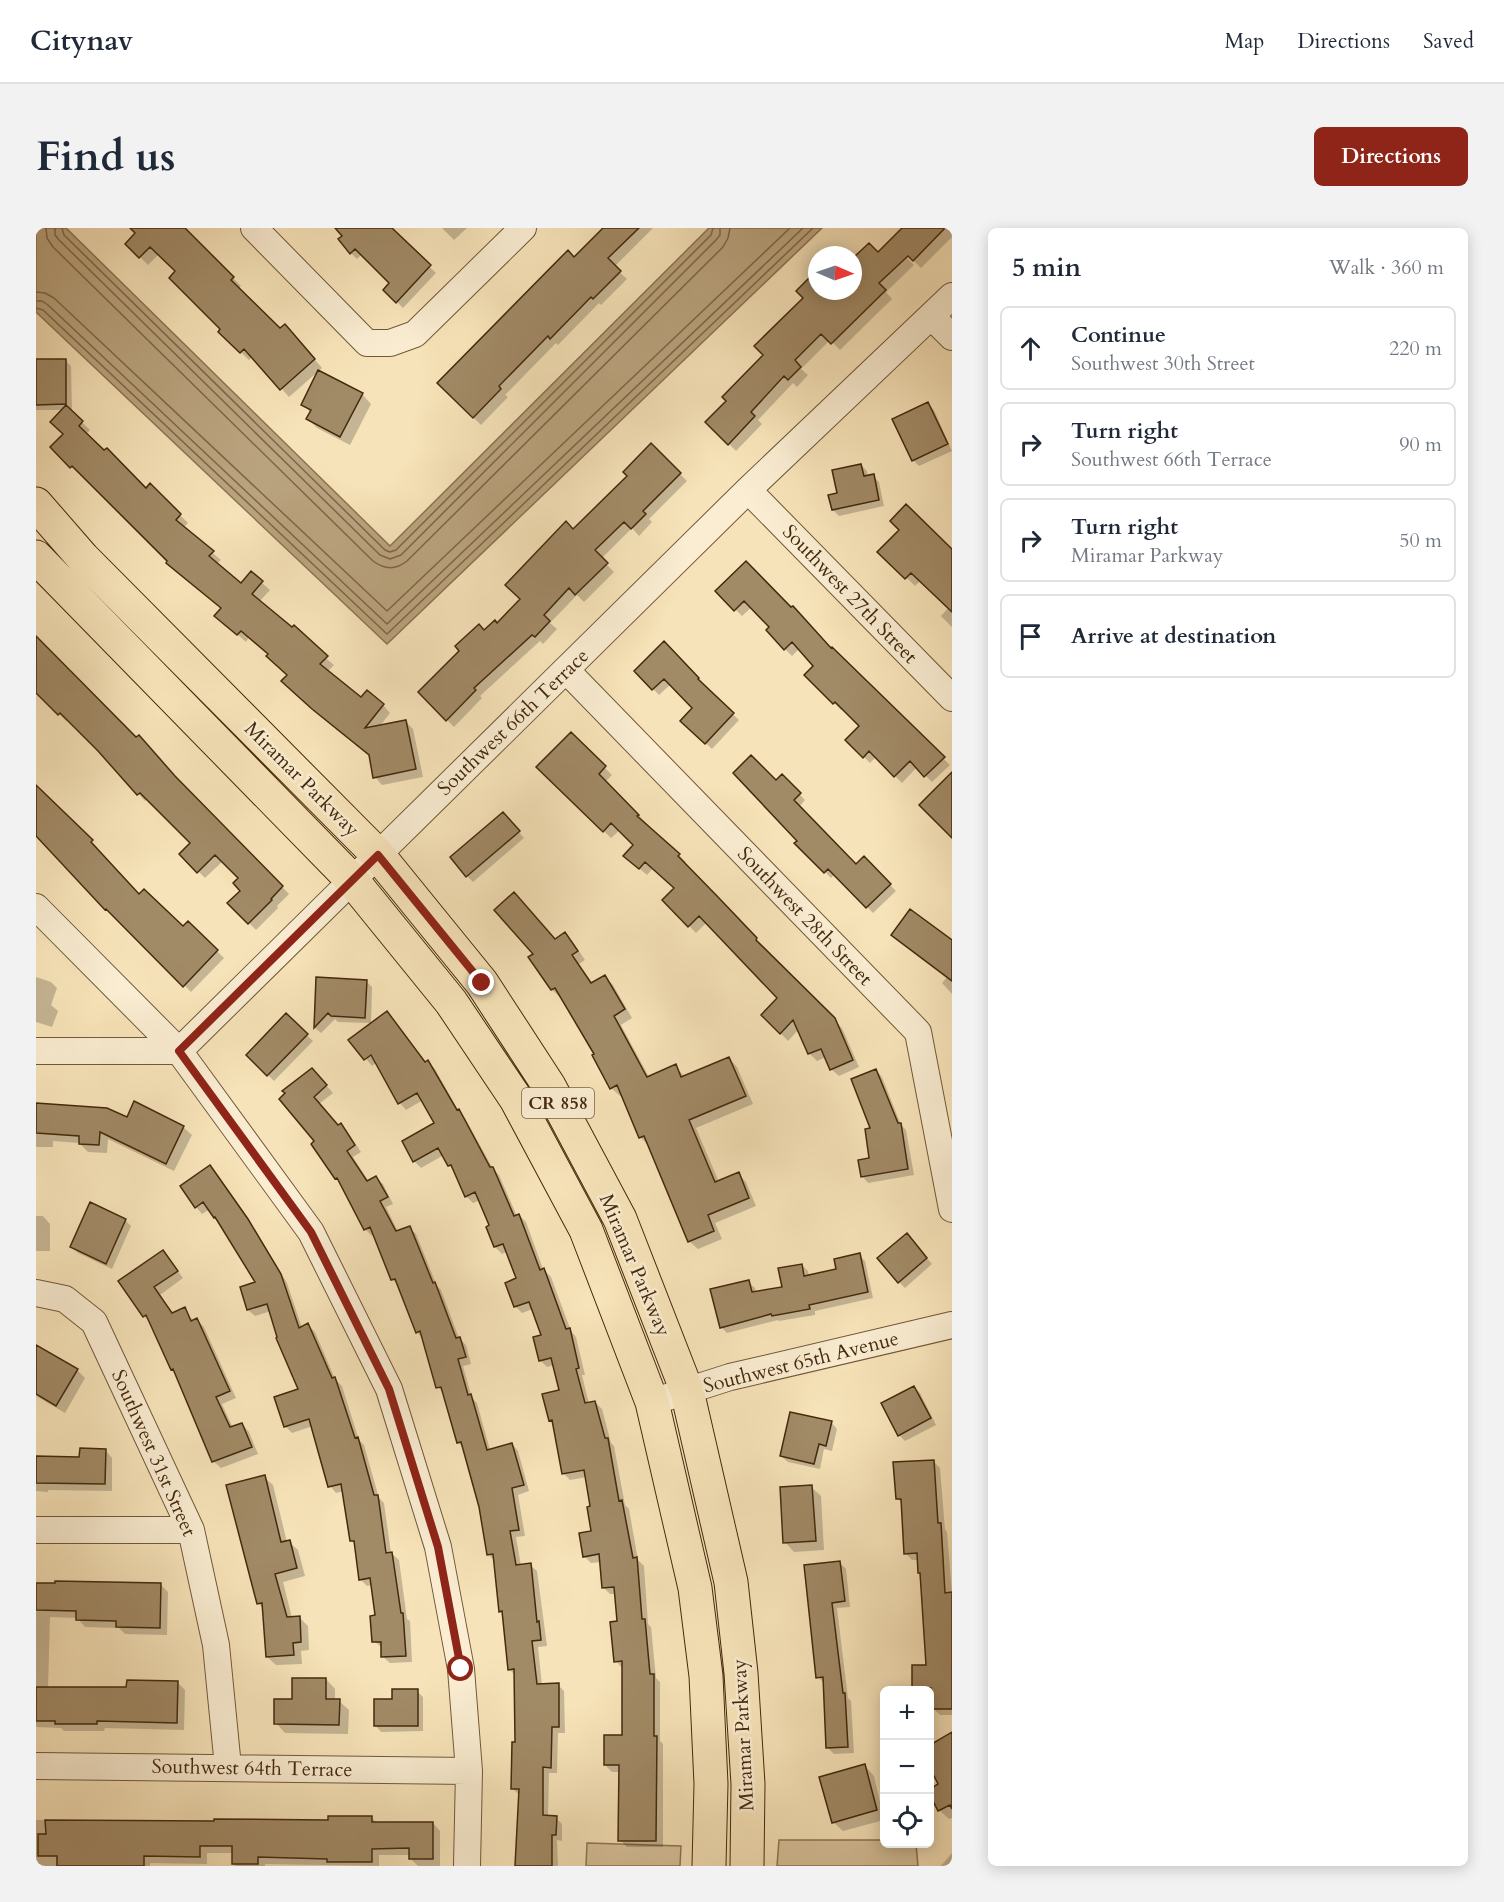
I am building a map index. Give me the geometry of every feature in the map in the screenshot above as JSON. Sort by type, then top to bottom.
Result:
[{"type":"main road","name":"Miramar Parkway","points":[[36,504],[83,558],[378,855],[482,983],[549,1086],[620,1219],[687,1391],[731,1582],[741,1673],[747,1762],[747,1866]]},
{"type":"main road","name":"Miramar Parkway","points":[[36,557],[352,880],[451,1002],[516,1099],[586,1230],[652,1402],[695,1588],[706,1676],[711,1784],[710,1866]]},
{"type":"street","points":[[254,228],[367,343],[390,343],[415,334],[523,228]]},
{"type":"street","name":"Southwest 66th Terrace","points":[[179,1051],[748,490],[952,296]]},
{"type":"street","points":[[931,316],[952,337]]},
{"type":"street","name":"Southwest 27th Street","points":[[748,490],[952,698]]},
{"type":"street","name":"Southwest 28th Street","points":[[566,670],[918,1032],[952,1209]]},
{"type":"street","points":[[36,907],[179,1051],[311,1232],[389,1389],[438,1547],[461,1669],[469,1771],[466,1866]]},
{"type":"street","points":[[36,1052],[179,1051]]},
{"type":"street","name":"Southwest 31st Street","points":[[36,1293],[65,1299],[94,1322],[191,1530],[216,1645],[228,1767]]},
{"type":"street","name":"Southwest 65th Avenue","points":[[652,1402],[730,1377],[952,1325]]},
{"type":"street","points":[[36,1530],[191,1530]]},
{"type":"street","name":"Southwest 64th Terrace","points":[[36,1766],[469,1771]]},
{"type":"shaded area","points":[[779,1840],[880,1840],[880,1848],[916,1848],[918,1866],[777,1866]]},
{"type":"shaded area","points":[[587,1843],[681,1846],[680,1866],[586,1866]]},
{"type":"water","points":[[36,228],[66,228],[390,546],[709,228],[822,228],[387,644],[36,312]]},
{"type":"building","points":[[130,228],[185,228],[234,277],[231,280],[280,328],[285,324],[315,359],[280,390],[244,349],[240,353],[218,332],[220,329],[169,278],[175,271],[150,247],[139,258],[125,244],[135,233]]},
{"type":"building","points":[[335,228],[392,228],[431,265],[396,303],[383,290],[389,283],[355,249],[350,254],[338,239],[342,236]]},
{"type":"building","points":[[603,228],[639,228],[608,258],[621,271],[593,299],[591,297],[550,339],[548,336],[499,386],[501,389],[473,418],[437,383],[568,250],[574,257]]},
{"type":"building","points":[[902,228],[945,228],[913,261],[908,256],[879,283],[886,290],[831,344],[821,334],[795,360],[801,367],[788,380],[784,376],[751,412],[755,416],[728,445],[705,422],[726,401],[722,397],[763,355],[754,346],[803,298],[796,291],[808,279],[808,300],[862,300],[862,250],[869,243],[878,252]]},
{"type":"building","points":[[36,359],[66,359],[66,404],[36,405]]},
{"type":"building","points":[[318,370],[363,393],[340,437],[306,419],[311,410],[301,405]]},
{"type":"building","points":[[928,402],[948,444],[912,461],[892,419]]},
{"type":"building","points":[[66,405],[83,421],[79,426],[104,450],[107,448],[146,488],[150,483],[181,514],[176,520],[214,551],[209,556],[241,583],[251,571],[263,581],[252,594],[292,627],[294,625],[328,656],[320,664],[361,697],[367,690],[384,704],[365,728],[406,720],[416,769],[373,778],[369,755],[281,681],[287,675],[266,656],[268,654],[241,631],[237,635],[214,616],[221,608],[166,563],[167,561],[72,466],[70,468],[50,447],[63,434],[50,422]]},
{"type":"building","points":[[651,443],[681,473],[643,511],[646,514],[631,529],[624,522],[595,550],[608,563],[575,595],[569,588],[544,615],[550,621],[535,637],[532,635],[474,688],[476,690],[446,721],[418,692],[459,651],[455,646],[479,624],[484,630],[495,620],[497,623],[520,599],[505,585],[566,521],[573,529],[627,476],[623,472]]},
{"type":"building","points":[[861,464],[864,476],[874,474],[879,500],[832,510],[828,495],[837,493],[832,470]]},
{"type":"building","points":[[906,504],[952,549],[952,612],[911,573],[905,579],[877,552],[899,530],[890,521]]},
{"type":"building","points":[[746,561],[791,607],[793,606],[831,648],[945,757],[924,777],[910,761],[894,777],[869,751],[863,758],[845,740],[859,726],[804,675],[813,666],[792,642],[784,650],[766,630],[769,627],[744,601],[734,611],[715,591]]},
{"type":"building","points":[[36,636],[136,737],[139,735],[175,776],[283,886],[248,924],[227,903],[240,891],[233,883],[238,878],[215,855],[197,873],[179,854],[190,843],[140,793],[137,795],[98,751],[36,693]]},
{"type":"building","points":[[664,641],[698,679],[734,713],[705,744],[680,721],[692,708],[664,679],[652,690],[634,671]]},
{"type":"building","points":[[571,732],[606,766],[599,774],[639,815],[637,816],[680,854],[678,856],[757,938],[756,940],[835,1018],[853,1060],[830,1070],[821,1049],[808,1054],[793,1020],[780,1034],[761,1015],[777,998],[699,916],[688,927],[662,900],[674,888],[645,862],[639,869],[623,856],[633,845],[611,823],[603,832],[536,767]]},
{"type":"building","points":[[751,755],[776,780],[782,774],[801,793],[794,800],[856,864],[864,856],[891,884],[866,908],[828,869],[824,873],[794,843],[797,841],[733,773]]},
{"type":"building","points":[[952,772],[952,838],[919,805]]},
{"type":"building","points":[[36,785],[93,840],[91,842],[139,894],[144,889],[183,926],[188,921],[218,950],[183,987],[105,910],[36,836]]},
{"type":"building","points":[[503,812],[520,831],[466,877],[450,857]]},
{"type":"building","points":[[514,892],[555,939],[565,932],[578,951],[572,955],[591,983],[605,975],[625,1009],[614,1016],[647,1077],[676,1064],[681,1077],[729,1057],[746,1096],[689,1120],[715,1182],[739,1172],[749,1198],[708,1215],[714,1231],[688,1242],[644,1136],[639,1138],[617,1085],[610,1089],[592,1055],[594,1054],[555,988],[551,990],[528,957],[533,954],[494,910]]},
{"type":"building","points":[[910,909],[952,940],[952,981],[891,935]]},
{"type":"building","points":[[316,977],[367,980],[365,1018],[331,1016],[328,1013],[314,1028]]},
{"type":"building","points":[[387,1011],[425,1062],[428,1060],[457,1110],[459,1109],[490,1167],[493,1167],[514,1216],[519,1214],[540,1270],[544,1268],[566,1329],[570,1328],[579,1368],[576,1369],[585,1403],[595,1401],[605,1438],[608,1438],[619,1501],[622,1500],[633,1558],[637,1557],[642,1619],[645,1619],[650,1674],[654,1674],[654,1736],[657,1736],[656,1841],[618,1841],[619,1765],[604,1765],[604,1735],[622,1735],[622,1661],[614,1662],[610,1622],[617,1621],[614,1587],[602,1588],[599,1554],[583,1557],[579,1533],[591,1531],[587,1507],[590,1506],[584,1470],[562,1474],[552,1420],[549,1421],[542,1394],[559,1390],[551,1358],[539,1361],[533,1337],[541,1335],[529,1302],[514,1307],[505,1283],[516,1278],[503,1244],[494,1247],[486,1227],[489,1225],[475,1192],[465,1197],[451,1165],[448,1166],[438,1148],[413,1162],[402,1141],[434,1123],[417,1093],[398,1104],[371,1055],[364,1060],[348,1040]]},
{"type":"building","points":[[286,1013],[308,1034],[267,1076],[246,1055]]},
{"type":"building","points":[[312,1068],[327,1085],[314,1097],[338,1125],[341,1123],[355,1145],[347,1151],[367,1181],[376,1176],[388,1197],[380,1201],[396,1231],[410,1226],[433,1283],[435,1282],[456,1338],[460,1337],[466,1357],[458,1359],[487,1450],[512,1443],[524,1485],[512,1488],[519,1530],[510,1531],[516,1565],[531,1563],[541,1640],[532,1641],[537,1684],[559,1683],[559,1727],[552,1727],[551,1768],[543,1767],[543,1815],[557,1816],[556,1835],[552,1835],[552,1866],[515,1866],[519,1789],[511,1789],[512,1742],[515,1742],[514,1669],[508,1670],[493,1554],[487,1555],[479,1507],[461,1442],[457,1443],[441,1387],[436,1388],[420,1331],[416,1333],[395,1279],[391,1280],[370,1227],[364,1230],[337,1178],[335,1179],[311,1144],[314,1141],[279,1099],[285,1093],[282,1091]]},
{"type":"building","points":[[876,1069],[898,1123],[901,1123],[908,1169],[861,1177],[858,1160],[869,1158],[865,1129],[870,1128],[851,1079]]},
{"type":"building","points":[[134,1101],[184,1126],[166,1164],[100,1132],[99,1145],[79,1144],[79,1136],[36,1133],[36,1103],[107,1108],[127,1117]]},
{"type":"building","points":[[210,1165],[248,1219],[281,1274],[299,1328],[308,1323],[332,1378],[335,1377],[355,1438],[358,1437],[374,1495],[378,1495],[386,1553],[392,1552],[401,1613],[403,1613],[406,1656],[381,1657],[381,1642],[372,1642],[370,1616],[375,1615],[370,1578],[359,1580],[354,1541],[350,1541],[341,1484],[328,1487],[309,1419],[284,1427],[274,1397],[298,1389],[276,1338],[267,1304],[247,1310],[240,1287],[255,1282],[215,1217],[203,1202],[195,1208],[180,1186]]},
{"type":"building","points":[[90,1202],[126,1219],[106,1264],[70,1247]]},
{"type":"building","points":[[907,1233],[927,1258],[898,1283],[877,1258]]},
{"type":"building","points":[[163,1250],[178,1271],[154,1287],[172,1313],[185,1307],[191,1321],[197,1318],[230,1391],[216,1397],[230,1427],[242,1423],[252,1447],[212,1462],[173,1369],[171,1370],[146,1315],[143,1317],[118,1281]]},
{"type":"building","points":[[860,1253],[868,1292],[809,1305],[810,1309],[772,1316],[771,1314],[720,1328],[710,1289],[749,1280],[752,1292],[782,1287],[778,1268],[802,1264],[804,1276],[836,1269],[834,1259]]},
{"type":"building","points":[[36,1345],[78,1369],[56,1406],[36,1394]]},
{"type":"building","points":[[914,1386],[931,1418],[898,1436],[881,1403]]},
{"type":"building","points":[[790,1412],[832,1421],[826,1446],[819,1444],[814,1464],[780,1456]]},
{"type":"building","points":[[80,1448],[106,1449],[105,1484],[36,1483],[36,1456],[79,1457]]},
{"type":"building","points":[[934,1460],[945,1593],[952,1592],[952,1709],[934,1709],[934,1686],[912,1686],[912,1665],[926,1665],[920,1573],[918,1573],[917,1553],[904,1554],[901,1499],[896,1499],[893,1462]]},
{"type":"building","points":[[265,1475],[281,1542],[290,1540],[297,1568],[275,1574],[287,1617],[300,1616],[301,1642],[293,1643],[294,1655],[266,1657],[262,1603],[257,1604],[226,1485]]},
{"type":"building","points":[[812,1485],[816,1541],[783,1543],[780,1487]]},
{"type":"building","points":[[840,1561],[845,1601],[832,1603],[843,1693],[845,1693],[848,1747],[826,1748],[823,1677],[816,1678],[804,1565]]},
{"type":"building","points":[[55,1581],[161,1583],[160,1628],[116,1627],[116,1621],[76,1620],[76,1611],[36,1610],[36,1583],[55,1583]]},
{"type":"building","points":[[292,1678],[326,1678],[326,1699],[340,1699],[339,1725],[274,1724],[274,1699],[292,1699]]},
{"type":"building","points":[[127,1680],[178,1681],[177,1723],[97,1721],[97,1724],[55,1724],[55,1721],[36,1721],[36,1687],[126,1687]]},
{"type":"building","points":[[392,1689],[418,1689],[418,1726],[374,1726],[374,1699],[392,1699]]},
{"type":"building","points":[[952,1732],[952,1809],[950,1805],[938,1811],[934,1803],[934,1786],[938,1784],[934,1776],[934,1743]]},
{"type":"building","points":[[865,1764],[877,1810],[832,1823],[819,1777]]},
{"type":"building","points":[[328,1816],[372,1816],[372,1822],[433,1822],[433,1859],[409,1859],[409,1848],[372,1849],[372,1862],[327,1862],[327,1859],[258,1857],[258,1864],[232,1864],[232,1846],[200,1846],[200,1857],[144,1856],[144,1866],[57,1866],[57,1856],[38,1856],[38,1834],[46,1834],[45,1820],[328,1820]]},
{"type":"route","points":[[461,1669],[438,1547],[389,1389],[311,1232],[179,1051],[378,855],[482,983]]}]
